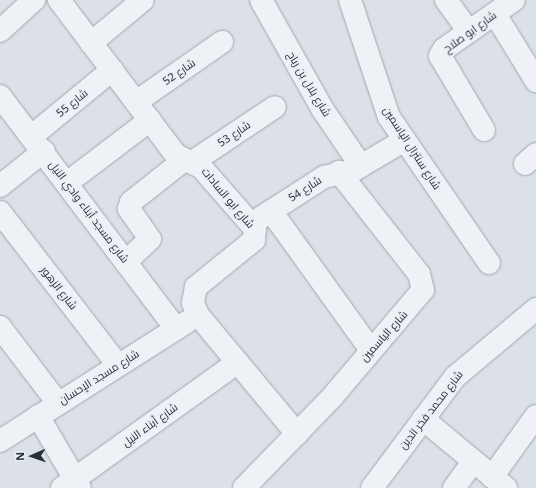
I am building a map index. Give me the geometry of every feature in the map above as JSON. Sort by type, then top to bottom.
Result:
[{"type":"street","points":[[0,31],[34,0]]},
{"type":"street","name":"شارع ابو السادات","points":[[59,0],[176,155],[189,160],[251,224],[256,234],[254,240],[196,287],[193,303],[198,315],[297,434]]},
{"type":"street","points":[[91,43],[143,0]]},
{"type":"street","name":"شارع بلال بن رباح","points":[[261,0],[323,110],[361,166]]},
{"type":"street","name":"شارع سنترال الياسمين","points":[[350,0],[378,92],[405,140],[489,263]]},
{"type":"street","points":[[446,0],[468,32]]},
{"type":"street","name":"شارع ابو صلاح","points":[[484,130],[440,61],[444,49],[514,0]]},
{"type":"street","points":[[495,14],[536,81]]},
{"type":"street","name":"شارع 52","points":[[136,102],[222,42]]},
{"type":"street","name":"شارع 55","points":[[38,144],[112,70]]},
{"type":"street","name":"شارع مسجد أبناء وادي النيل","points":[[0,96],[38,144],[176,329]]},
{"type":"street","name":"شارع 53","points":[[126,262],[150,239],[129,210],[131,202],[189,160],[275,108]]},
{"type":"street","points":[[67,183],[150,120]]},
{"type":"street","name":"شارع 54","points":[[251,224],[324,177],[361,166],[405,140]]},
{"type":"street","points":[[0,186],[38,144]]},
{"type":"street","name":"شارع الياسمين","points":[[244,488],[297,434],[419,297],[423,281],[339,172]]},
{"type":"street","points":[[271,211],[371,350]]},
{"type":"street","name":"شارع الزهور","points":[[0,212],[118,365]]},
{"type":"street","name":"شارع محمد فخر الدين","points":[[372,488],[422,419],[464,368],[536,309]]},
{"type":"street","name":"شارع مسجد الإحسان","points":[[0,441],[198,315]]},
{"type":"street","points":[[0,327],[58,403]]},
{"type":"street","name":"شارع أبناء النيل","points":[[73,485],[238,362]]},
{"type":"street","points":[[38,416],[73,485]]},
{"type":"street","points":[[422,419],[499,483],[536,416]]},
{"type":"street","points":[[454,488],[473,462]]}]
